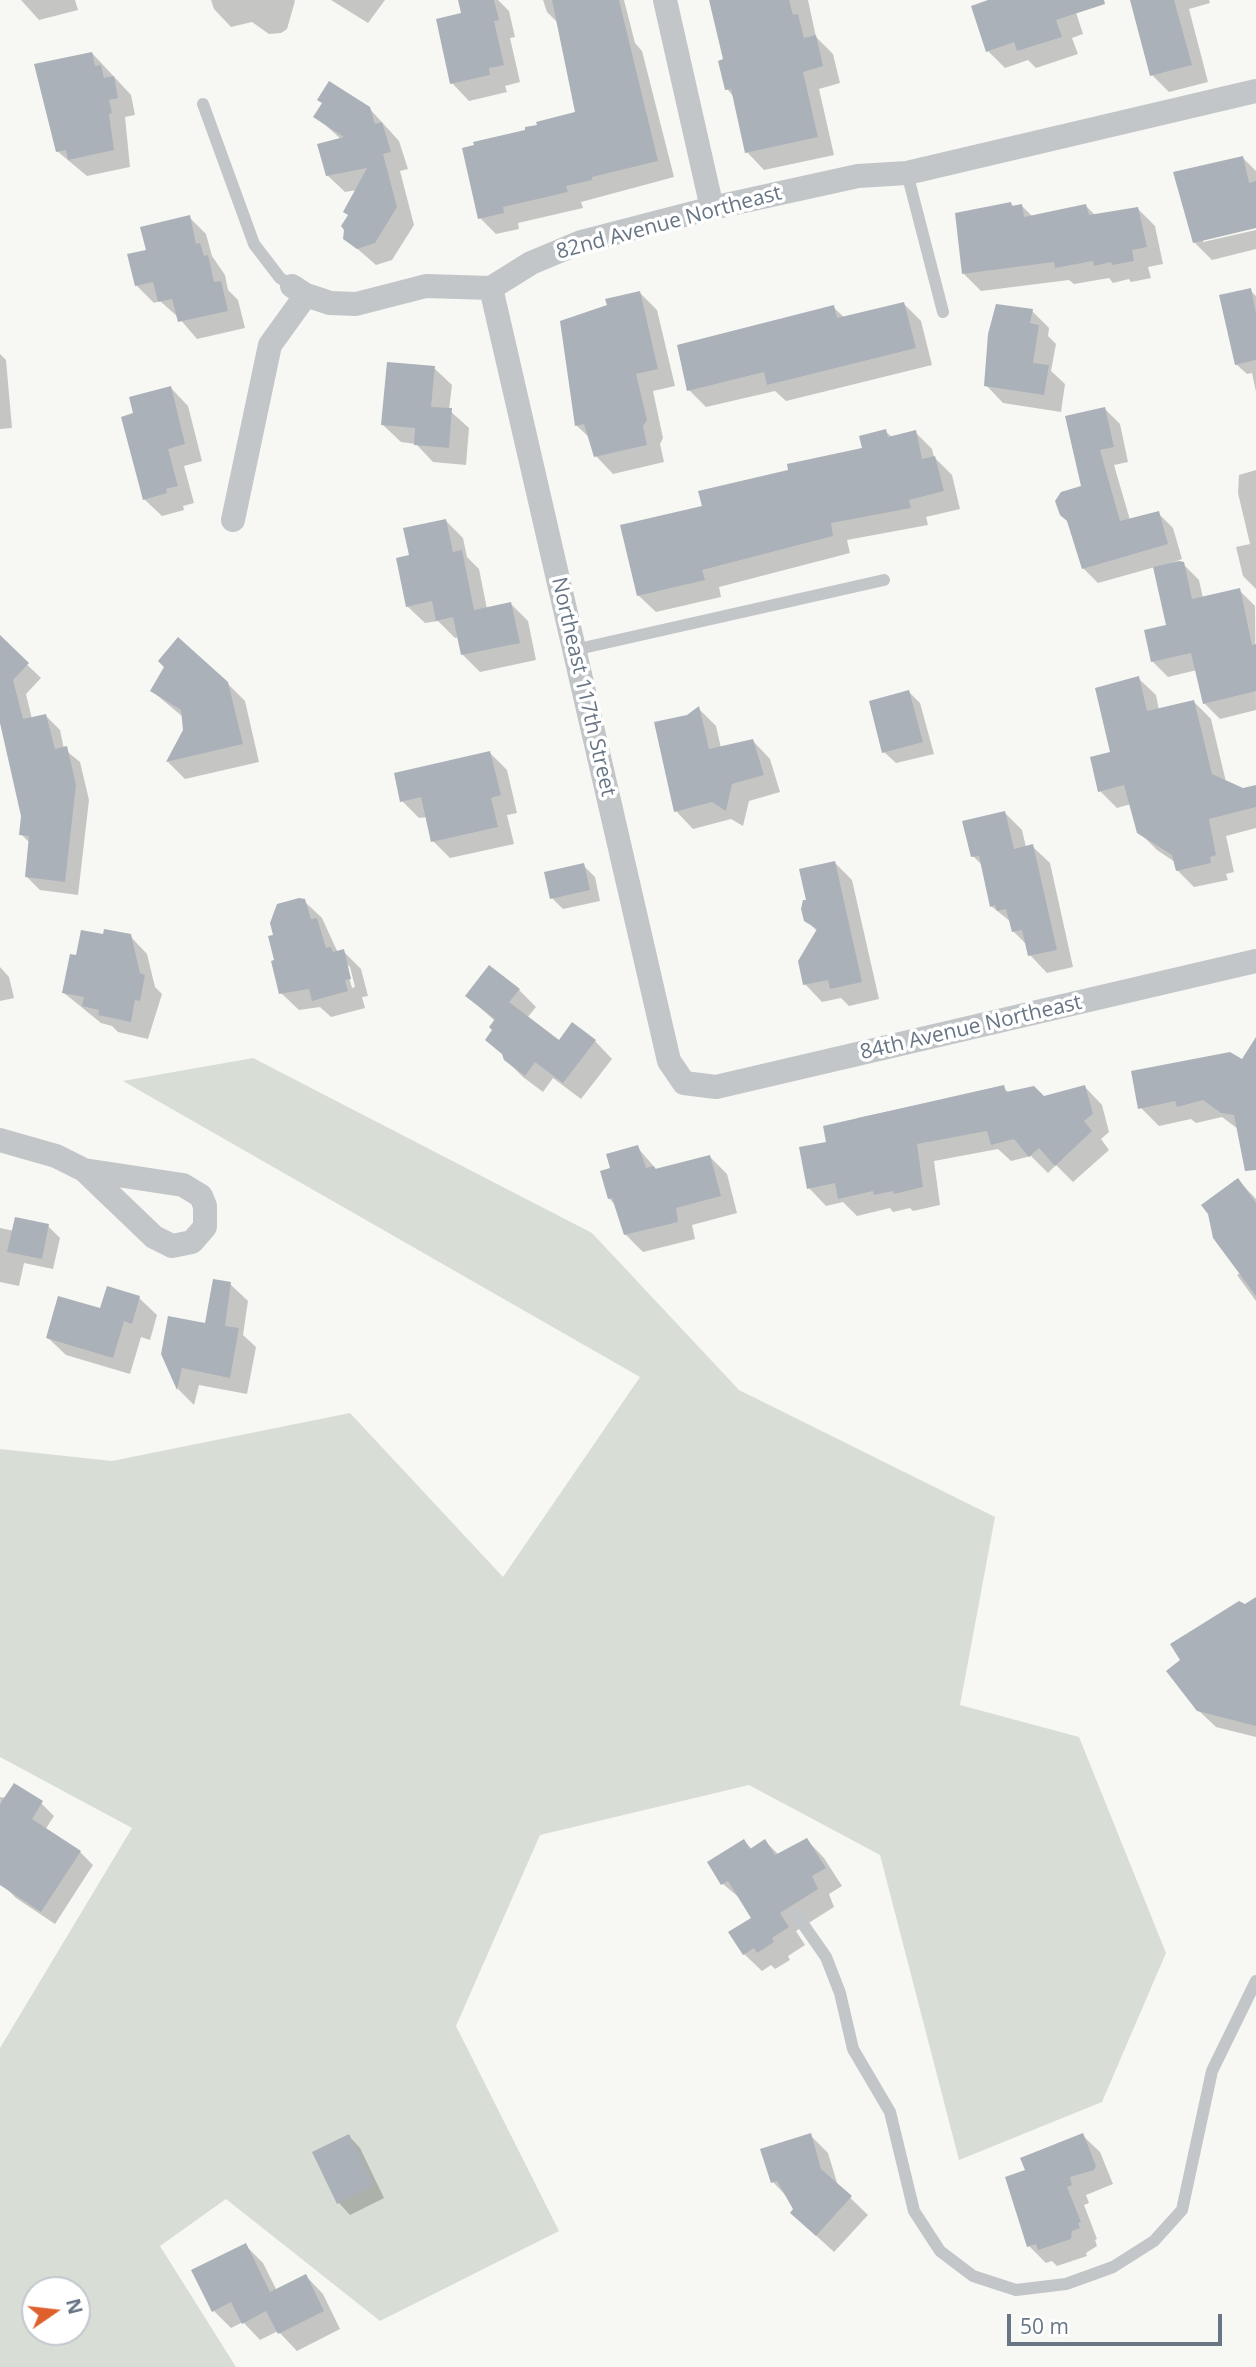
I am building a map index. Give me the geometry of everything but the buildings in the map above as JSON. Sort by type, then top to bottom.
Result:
[{"type":"street","points":[[664,0],[712,208]]},
{"type":"street","name":"82nd Avenue Northeast","points":[[491,288],[531,263],[581,243],[712,208],[858,176],[907,173],[1256,91]]},
{"type":"street","points":[[233,520],[270,345],[299,290],[330,303],[356,304],[426,286],[491,288]]},
{"type":"street","name":"Northeast 117th Street","points":[[491,288],[668,1061],[684,1083]]},
{"type":"street","name":"84th Avenue Northeast","points":[[684,1083],[716,1087],[1256,961]]},
{"type":"street","points":[[0,1140],[56,1156],[85,1170],[183,1185],[201,1196],[205,1206],[205,1227],[192,1242],[172,1246],[154,1237],[85,1170]]},
{"type":"lane","points":[[203,104],[254,244],[280,278],[299,290]]},
{"type":"lane","points":[[907,173],[943,312]]},
{"type":"lane","points":[[574,650],[884,580]]},
{"type":"lane","points":[[796,1914],[826,1958],[840,1993],[853,2049],[890,2112],[914,2211],[940,2251],[974,2276],[1016,2290],[1066,2284],[1114,2267],[1154,2241],[1182,2210],[1212,2071],[1256,1981]]},
{"type":"shaded area","points":[[253,1058],[592,1233],[739,1390],[995,1517],[960,1705],[1079,1737],[1166,1953],[1102,2102],[959,2160],[880,1855],[749,1785],[540,1835],[456,2026],[559,2231],[380,2321],[226,2199],[160,2246],[236,2367],[0,2367],[0,2048],[132,1828],[0,1757],[0,1449],[112,1461],[350,1413],[503,1577],[640,1377],[123,1081]]}]
